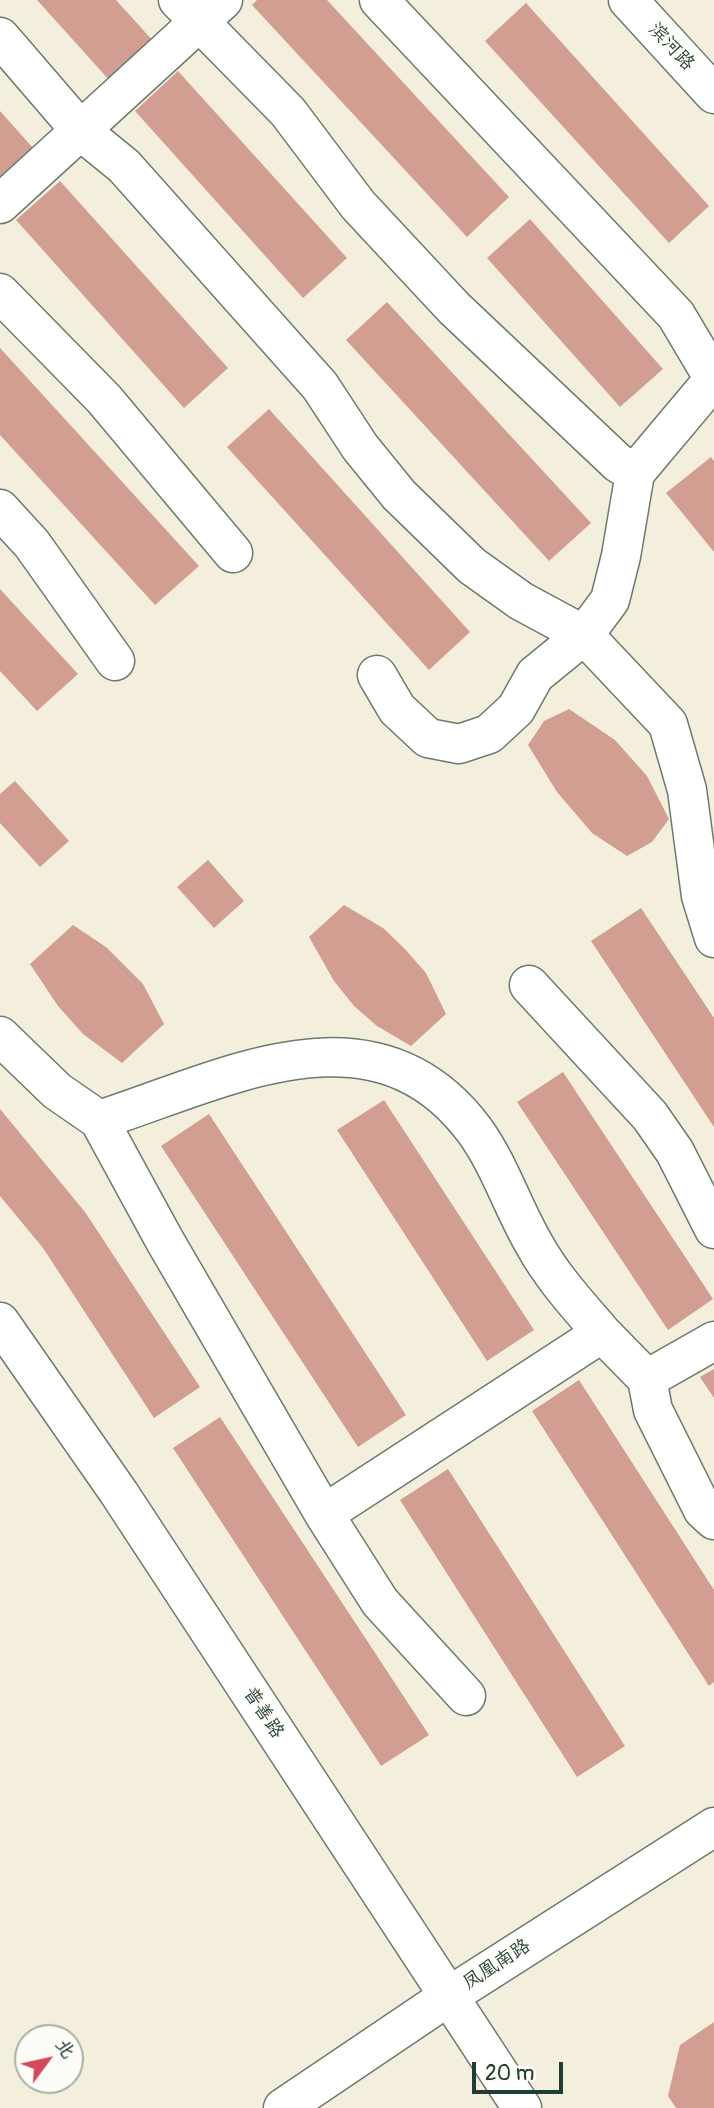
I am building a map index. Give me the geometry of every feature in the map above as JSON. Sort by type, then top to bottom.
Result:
[{"type":"street","points":[[377,675],[397,709],[428,738],[459,744],[489,734],[516,709],[535,676],[584,635],[610,600],[621,556],[635,473],[714,379],[676,315],[379,0]]},
{"type":"street","name":"滨河路","points":[[628,0],[714,94]]},
{"type":"street","points":[[0,204],[81,131],[200,7],[288,112],[358,205],[454,308],[618,463],[635,473]]},
{"type":"street","points":[[0,37],[81,131],[124,166],[320,386],[360,447],[400,495],[472,566],[521,601],[584,635],[668,724],[687,790],[701,896],[714,938]]},
{"type":"street","points":[[0,293],[104,399],[233,553]]},
{"type":"street","points":[[0,509],[32,544],[115,661]]},
{"type":"street","points":[[529,985],[650,1116],[675,1152],[714,1229]]},
{"type":"street","points":[[0,1036],[57,1091],[99,1120],[165,1241],[324,1514],[380,1602],[466,1696]]},
{"type":"street","points":[[99,1120],[260,1065],[337,1055],[401,1069],[439,1090],[476,1132],[535,1246],[570,1296],[647,1379],[653,1410],[703,1510],[714,1520]]},
{"type":"street","name":"普善路","points":[[0,1322],[119,1493],[522,2108]]},
{"type":"street","points":[[324,1514],[602,1333]]},
{"type":"street","points":[[647,1379],[714,1341]]},
{"type":"street","name":"凤凰南路","points":[[283,2108],[449,1996],[714,1826]]},
{"type":"building","points":[[37,0],[116,0],[155,43],[111,82]]},
{"type":"building","points":[[257,0],[327,0],[509,197],[467,237],[252,5]]},
{"type":"building","points":[[526,3],[709,206],[669,243],[485,41]]},
{"type":"building","points":[[178,71],[347,258],[303,298],[135,111]]},
{"type":"building","points":[[0,111],[34,149],[0,179]]},
{"type":"building","points":[[60,181],[228,368],[184,408],[16,220]]},
{"type":"building","points":[[530,219],[663,369],[620,407],[487,258]]},
{"type":"building","points":[[387,302],[591,523],[549,561],[346,340]]},
{"type":"building","points":[[0,348],[199,566],[155,605],[0,435]]},
{"type":"building","points":[[269,409],[470,632],[429,670],[227,447]]},
{"type":"building","points":[[711,457],[714,461],[714,552],[666,493]]},
{"type":"building","points":[[0,589],[78,674],[37,711],[0,671]]},
{"type":"building","points":[[569,709],[615,740],[647,776],[669,819],[652,842],[627,856],[592,833],[557,792],[528,745],[544,721]]},
{"type":"building","points":[[15,781],[69,841],[40,867],[0,823],[0,794]]},
{"type":"building","points":[[208,860],[244,901],[214,928],[177,887]]},
{"type":"building","points":[[344,905],[383,928],[405,949],[426,973],[446,1014],[411,1046],[377,1026],[354,1006],[334,981],[309,937]]},
{"type":"building","points":[[641,908],[714,1018],[714,1127],[591,941]]},
{"type":"building","points":[[73,925],[106,947],[143,984],[164,1024],[122,1063],[83,1034],[58,1006],[30,964]]},
{"type":"building","points":[[563,1072],[713,1299],[668,1330],[517,1102]]},
{"type":"building","points":[[384,1100],[534,1330],[487,1361],[337,1130]]},
{"type":"building","points":[[0,1109],[85,1212],[200,1387],[154,1418],[43,1248],[0,1196]]},
{"type":"building","points":[[209,1114],[406,1415],[358,1447],[161,1146]]},
{"type":"building","points":[[714,1369],[714,1398],[700,1377]]},
{"type":"building","points":[[579,1380],[714,1590],[714,1682],[709,1686],[532,1411]]},
{"type":"building","points":[[220,1417],[429,1735],[381,1766],[173,1448]]},
{"type":"building","points":[[448,1469],[625,1746],[577,1777],[400,1500]]},
{"type":"building","points":[[714,2022],[714,2108],[676,2108],[668,2096],[680,2045]]}]
